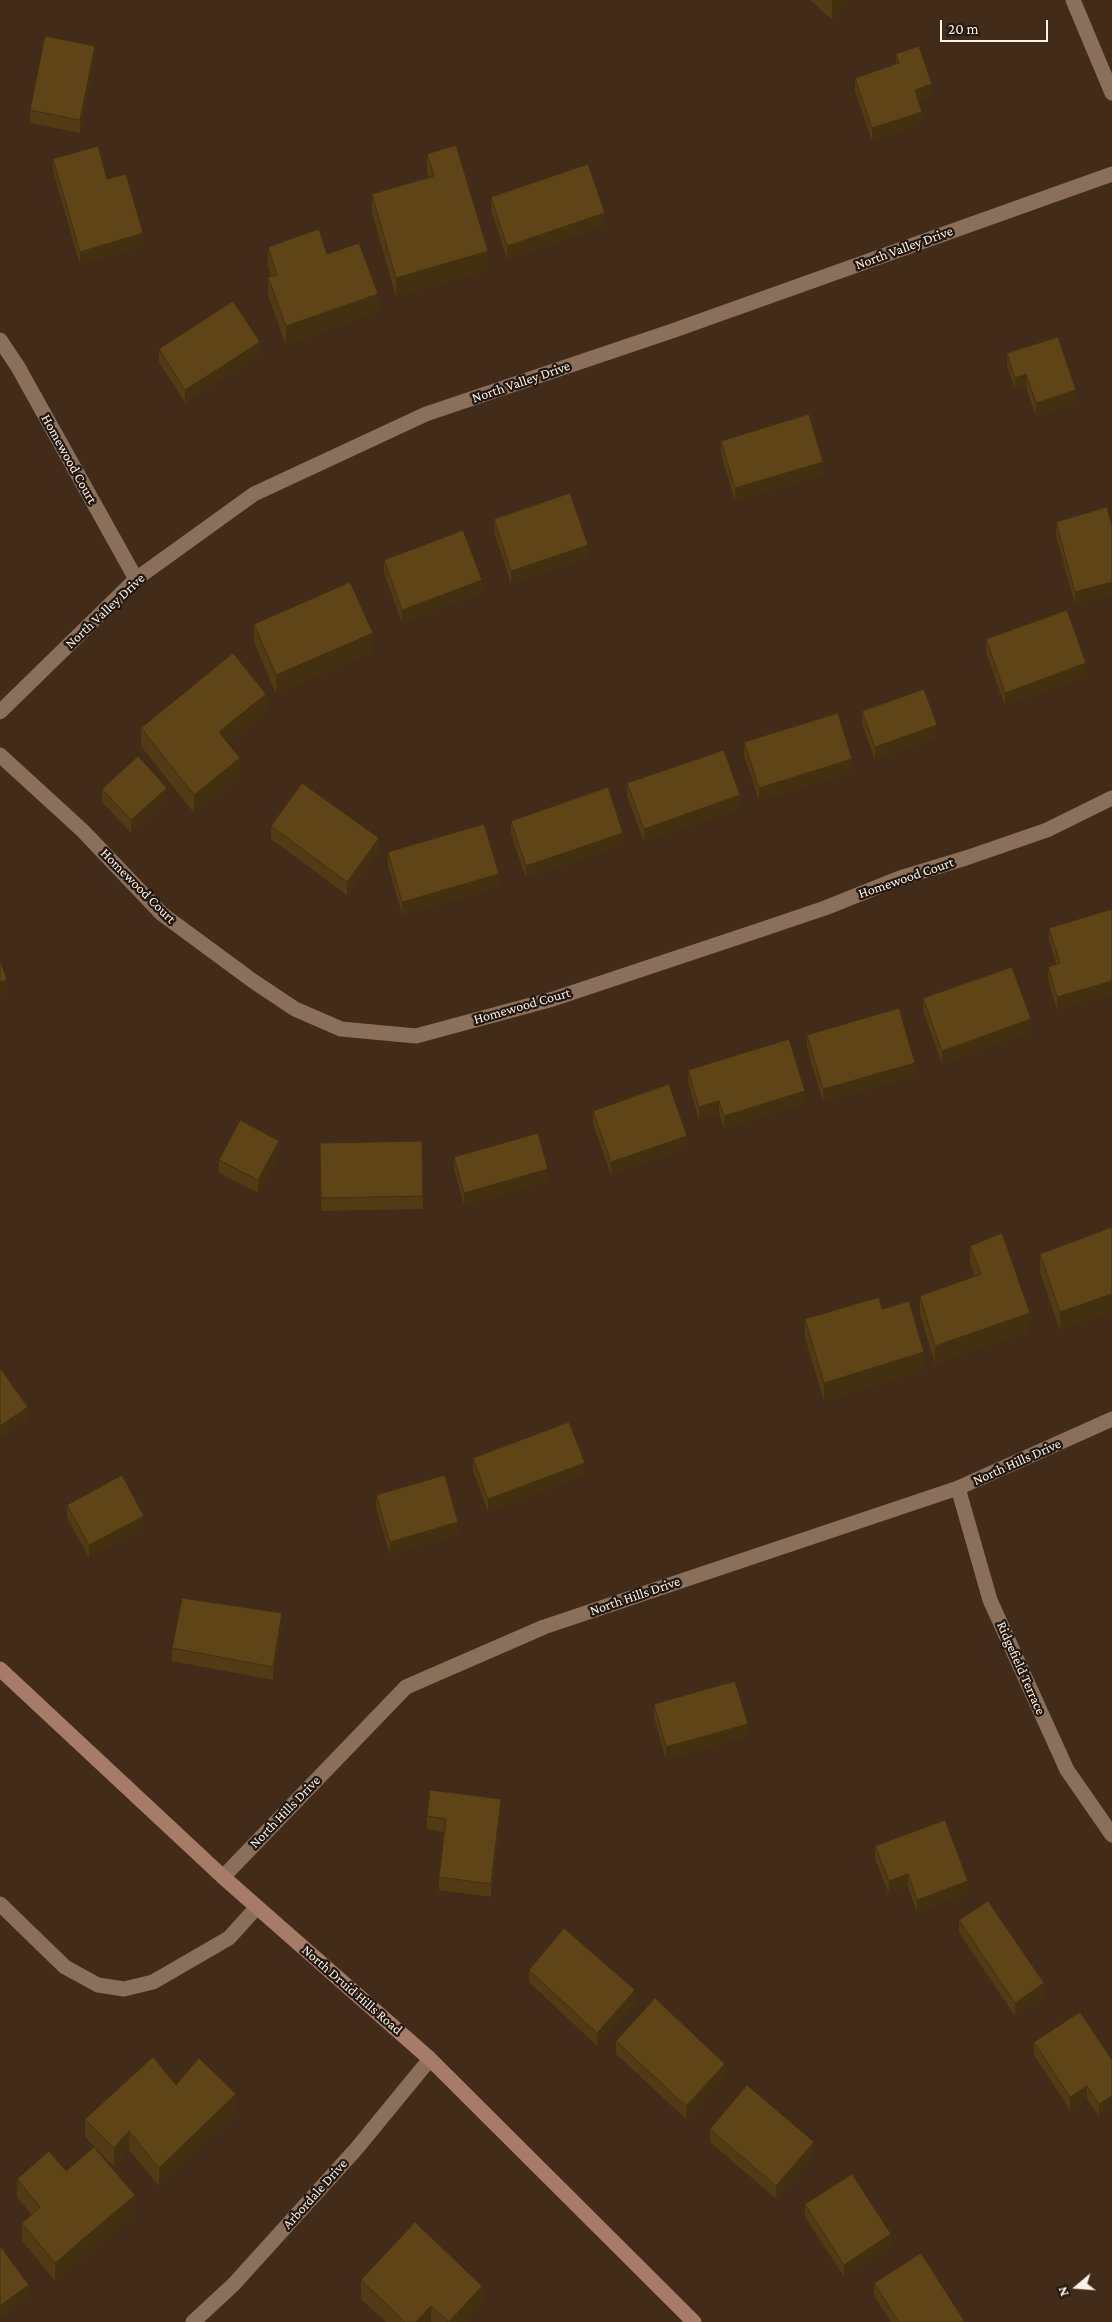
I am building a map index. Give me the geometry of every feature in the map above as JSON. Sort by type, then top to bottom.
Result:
[{"type":"main road","name":"North Druid Hills Road","points":[[0,1669],[223,1877],[430,2059],[694,2322]]},
{"type":"street","points":[[1074,0],[1112,93]]},
{"type":"street","name":"North Valley Drive","points":[[0,712],[136,579],[254,494],[426,414],[672,331],[1112,174]]},
{"type":"street","name":"Homewood Court","points":[[0,340],[18,367],[136,579]]},
{"type":"street","name":"Homewood Court","points":[[0,755],[83,831],[162,914],[253,981],[295,1009],[341,1029],[416,1036],[553,999],[807,914],[900,878],[966,858],[1046,830],[1112,798]]},
{"type":"street","name":"North Hills Drive","points":[[223,1877],[406,1687],[544,1627],[958,1488],[1112,1419]]},
{"type":"street","name":"Ridgefield Terrace","points":[[958,1488],[990,1600],[1067,1770],[1112,1835]]},
{"type":"street","points":[[0,1904],[65,1966],[98,1985],[124,1989],[153,1982],[229,1938],[257,1907]]},
{"type":"street","name":"Arbordale Drive","points":[[193,2322],[234,2284],[350,2156],[430,2059]]},
{"type":"building","points":[[45,36],[95,46],[80,120],[30,110]]},
{"type":"building","points":[[919,46],[932,84],[915,90],[922,112],[872,128],[855,78],[899,63],[896,54]]},
{"type":"building","points":[[456,145],[488,251],[396,278],[372,194],[434,176],[427,154]]},
{"type":"building","points":[[98,146],[107,179],[126,174],[143,233],[80,252],[53,159]]},
{"type":"building","points":[[588,164],[605,213],[507,246],[491,197]]},
{"type":"building","points":[[319,229],[327,254],[359,243],[378,294],[286,326],[268,277],[277,275],[268,247]]},
{"type":"building","points":[[233,301],[260,342],[185,390],[159,349]]},
{"type":"building","points":[[1058,337],[1076,390],[1036,403],[1026,374],[1015,378],[1007,353]]},
{"type":"building","points":[[809,414],[823,462],[735,488],[721,441]]},
{"type":"building","points":[[570,493],[588,545],[511,571],[494,519]]},
{"type":"building","points":[[1107,507],[1112,525],[1112,582],[1075,592],[1056,522]]},
{"type":"building","points":[[463,530],[482,580],[402,610],[384,560]]},
{"type":"building","points":[[350,582],[373,633],[276,675],[254,624]]},
{"type":"building","points":[[1067,610],[1086,663],[1005,693],[986,639]]},
{"type":"building","points":[[233,653],[266,694],[219,732],[240,758],[194,795],[141,728]]},
{"type":"building","points":[[924,689],[937,725],[875,747],[862,711]]},
{"type":"building","points":[[838,713],[852,759],[759,788],[744,742]]},
{"type":"building","points":[[724,750],[740,795],[644,829],[627,783]]},
{"type":"building","points":[[138,756],[167,788],[131,820],[102,789]]},
{"type":"building","points":[[302,783],[379,838],[347,882],[271,826]]},
{"type":"building","points":[[608,787],[623,833],[526,866],[511,821]]},
{"type":"building","points":[[484,824],[499,874],[402,902],[388,852]]},
{"type":"building","points":[[1112,909],[1112,981],[1057,997],[1048,967],[1060,963],[1049,928]]},
{"type":"building","points":[[0,960],[7,980],[0,982]]},
{"type":"building","points":[[1012,967],[1031,1019],[942,1051],[923,998]]},
{"type":"building","points":[[899,1008],[915,1063],[823,1089],[807,1035]]},
{"type":"building","points":[[789,1039],[805,1091],[724,1116],[719,1101],[699,1107],[688,1070]]},
{"type":"building","points":[[669,1084],[687,1136],[611,1162],[593,1111]]},
{"type":"building","points":[[240,1120],[279,1141],[258,1180],[219,1160]]},
{"type":"building","points":[[538,1133],[548,1169],[464,1193],[454,1157]]},
{"type":"building","points":[[422,1141],[423,1196],[321,1198],[320,1143]]},
{"type":"building","points":[[1112,1227],[1112,1294],[1060,1312],[1040,1254]]},
{"type":"building","points":[[1002,1233],[1030,1313],[935,1346],[920,1296],[981,1274],[970,1246]]},
{"type":"building","points":[[879,1297],[882,1309],[909,1301],[924,1352],[824,1383],[805,1319]]},
{"type":"building","points":[[0,1368],[28,1407],[0,1426]]},
{"type":"building","points":[[569,1422],[585,1463],[488,1499],[473,1458]]},
{"type":"building","points":[[122,1475],[144,1516],[89,1545],[67,1505]]},
{"type":"building","points":[[445,1475],[458,1522],[390,1542],[376,1495]]},
{"type":"building","points":[[182,1598],[282,1613],[273,1667],[172,1648]]},
{"type":"building","points":[[735,1681],[748,1724],[666,1747],[654,1704]]},
{"type":"building","points":[[430,1790],[501,1799],[491,1884],[439,1877],[446,1819],[427,1816]]},
{"type":"building","points":[[945,1820],[968,1881],[917,1900],[908,1874],[889,1881],[875,1846]]},
{"type":"building","points":[[988,1901],[1044,1983],[1015,2003],[959,1920]]},
{"type":"building","points":[[564,1928],[635,1990],[597,2033],[529,1970]]},
{"type":"building","points":[[655,1998],[725,2064],[686,2106],[616,2041]]},
{"type":"building","points":[[1080,2012],[1112,2060],[1112,2096],[1099,2104],[1087,2086],[1070,2097],[1034,2042]]},
{"type":"building","points":[[153,2057],[176,2085],[199,2058],[236,2094],[159,2168],[129,2131],[114,2148],[85,2119]]},
{"type":"building","points":[[747,2085],[814,2142],[776,2186],[710,2129]]},
{"type":"building","points":[[94,2147],[135,2195],[55,2263],[22,2223],[40,2207],[17,2179],[49,2151],[66,2171]]},
{"type":"building","points":[[852,2174],[891,2234],[844,2265],[805,2204]]},
{"type":"building","points":[[415,2222],[482,2286],[449,2322],[431,2306],[416,2322],[405,2322],[361,2280]]},
{"type":"building","points":[[0,2246],[29,2285],[0,2306]]},
{"type":"building","points":[[921,2253],[965,2322],[899,2322],[874,2283]]}]
